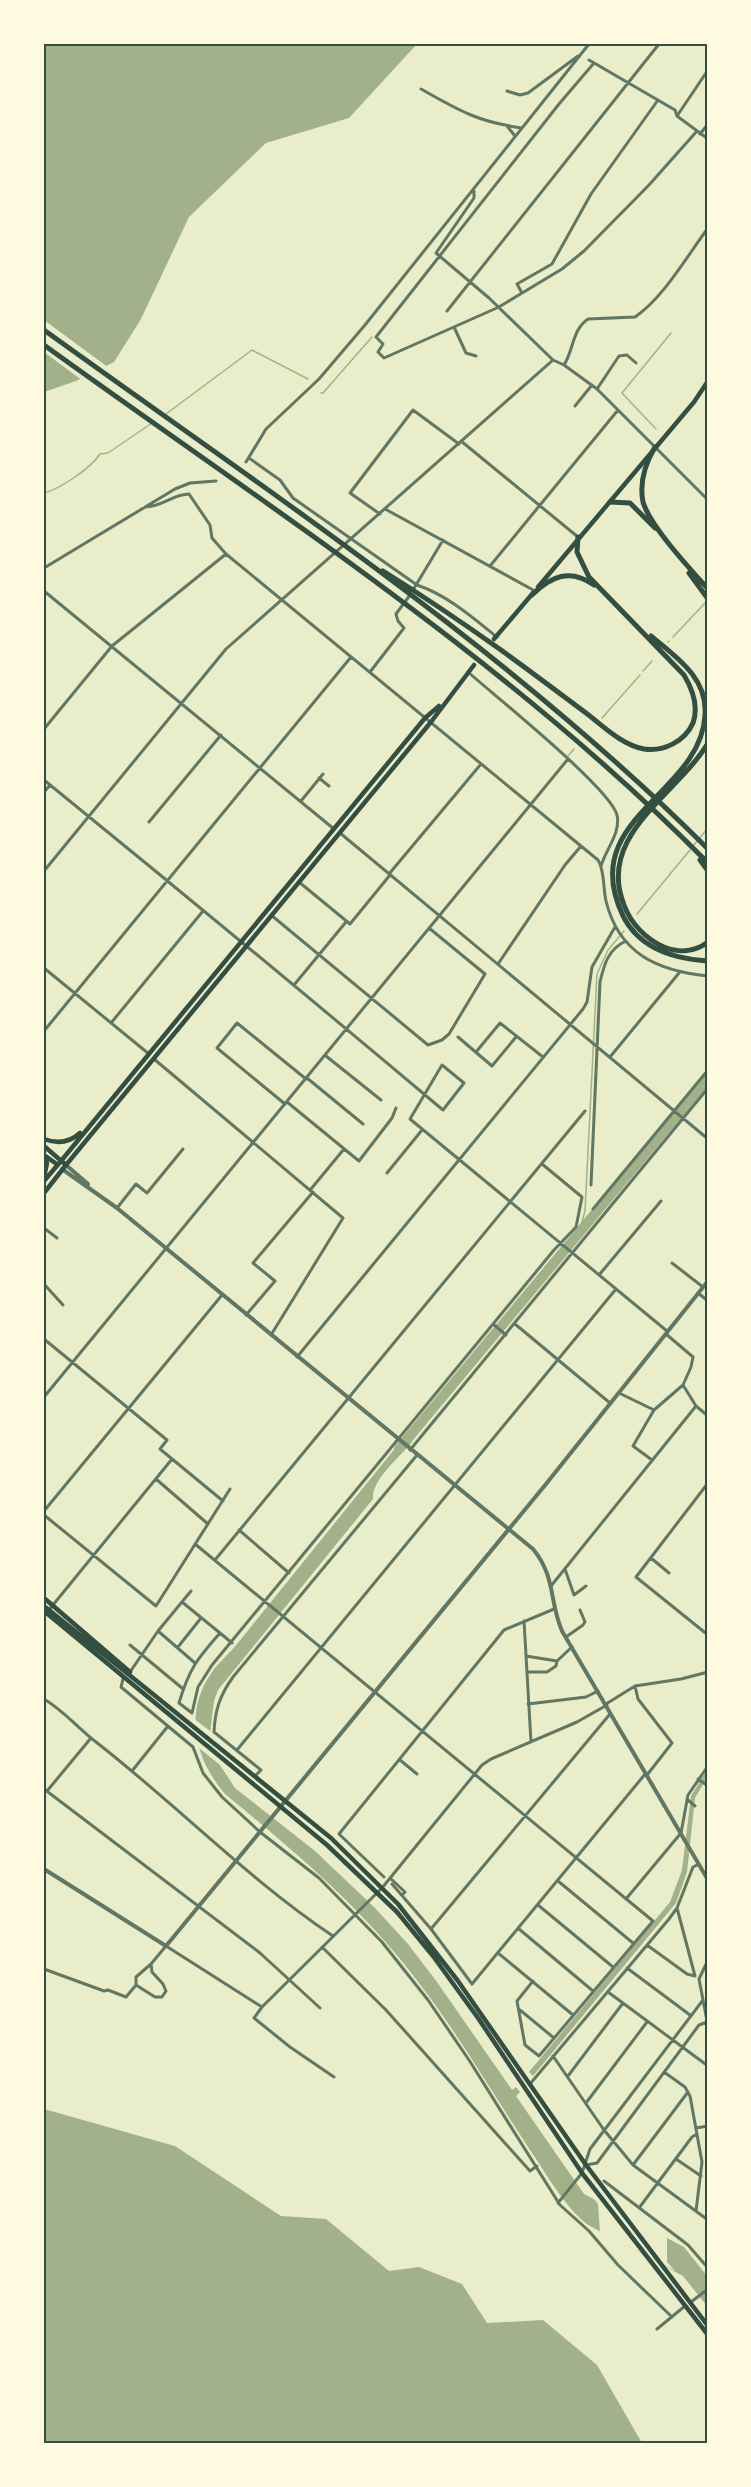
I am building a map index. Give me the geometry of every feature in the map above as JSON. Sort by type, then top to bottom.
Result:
[{"type":"highway","points":[[44,330],[351,552],[501,650],[620,738],[634,746],[657,749],[680,740],[688,733],[696,714],[696,702],[684,675],[583,567],[577,552],[578,537]]},
{"type":"highway","points":[[44,345],[407,606],[486,666],[584,747],[708,863]]},
{"type":"highway","points":[[655,447],[645,468],[643,500],[665,538],[708,599]]},
{"type":"highway","points":[[610,502],[624,502],[636,508],[665,538]]},
{"type":"highway","points":[[680,559],[708,589]]},
{"type":"highway","points":[[533,593],[546,583],[567,575],[585,578],[605,593]]},
{"type":"highway","points":[[416,596],[593,741],[648,790],[708,849]]},
{"type":"highway","points":[[635,623],[690,671],[702,690],[706,713],[693,752],[683,767],[633,820],[620,842],[614,862],[615,896],[626,920],[652,947],[679,957],[708,961]]},
{"type":"highway","points":[[708,743],[685,773],[636,825],[623,849],[618,877],[619,891],[627,912],[640,930],[653,941],[669,949],[687,951],[708,942]]},
{"type":"highway","points":[[694,849],[708,871]]},
{"type":"main road","points":[[495,638],[693,402],[708,381]]},
{"type":"main road","points":[[44,1181],[62,1165],[153,1058],[431,722],[443,703],[474,665]]},
{"type":"main road","points":[[44,1193],[86,1128],[426,718],[443,703]]},
{"type":"main road","points":[[44,1139],[56,1143],[66,1141],[86,1128]]},
{"type":"main road","points":[[44,1146],[62,1165]]},
{"type":"main road","points":[[44,1156],[62,1165]]},
{"type":"main road","points":[[44,1156],[47,1163],[44,1177]]},
{"type":"main road","points":[[44,1598],[130,1672],[151,1696]]},
{"type":"main road","points":[[44,1606],[151,1696],[191,1734],[331,1838],[382,1888],[434,1949],[586,2165],[660,2264],[708,2335]]},
{"type":"main road","points":[[44,1614],[104,1658]]},
{"type":"main road","points":[[44,1614],[123,1679],[191,1723],[217,1744],[255,1776],[378,1892],[417,1936],[455,1986],[606,2205],[646,2257],[708,2326]]},
{"type":"street","points":[[246,462],[266,429],[326,371],[474,190],[589,44]]},
{"type":"street","points":[[447,311],[659,44]]},
{"type":"street","points":[[507,91],[520,95],[528,93],[579,56]]},
{"type":"street","points":[[589,60],[675,110],[676,116],[708,140]]},
{"type":"street","points":[[594,63],[559,104],[376,338],[385,343],[378,352],[384,358],[499,307],[562,269],[584,251],[708,124]]},
{"type":"street","points":[[676,116],[708,70]]},
{"type":"street","points":[[421,89],[466,114],[506,126],[522,128]]},
{"type":"street","points":[[522,293],[517,284],[552,264],[591,194],[658,100]]},
{"type":"street","points":[[506,126],[515,136]]},
{"type":"street","points":[[474,190],[474,198],[436,253],[439,257],[499,307],[552,360],[564,365],[597,389],[708,500]]},
{"type":"street","points":[[564,365],[571,353],[575,334],[584,322],[588,319],[635,317],[640,314],[655,299],[708,228]]},
{"type":"street","points":[[454,327],[466,353],[476,356]]},
{"type":"street","points":[[597,389],[619,356],[627,355],[636,363]]},
{"type":"street","points":[[44,871],[226,649],[552,360]]},
{"type":"street","points":[[575,406],[591,385]]},
{"type":"street","points":[[380,514],[350,493],[414,410],[460,442],[578,537]]},
{"type":"street","points":[[490,566],[619,410]]},
{"type":"street","points":[[249,458],[280,480],[293,498],[417,585],[434,591],[459,607],[495,638]]},
{"type":"street","points":[[44,568],[185,485],[216,481]]},
{"type":"street","points":[[145,507],[158,506],[180,495],[189,494],[210,525],[212,538],[226,554],[598,860],[607,906],[618,931],[640,956],[679,973],[708,976]]},
{"type":"street","points":[[385,509],[490,566],[533,593]]},
{"type":"street","points":[[370,672],[404,628],[396,614],[417,585],[443,540]]},
{"type":"street","points":[[44,729],[112,646],[226,554]]},
{"type":"street","points":[[44,591],[334,828],[708,1139]]},
{"type":"street","points":[[44,1030],[351,657]]},
{"type":"street","points":[[468,672],[568,759],[608,800],[617,816],[617,829],[601,868]]},
{"type":"street","points":[[149,822],[221,735]]},
{"type":"street","points":[[44,1397],[568,759]]},
{"type":"street","points":[[299,882],[350,924],[481,764]]},
{"type":"street","points":[[301,801],[323,774]]},
{"type":"street","points":[[320,778],[329,786]]},
{"type":"street","points":[[44,780],[425,1094],[443,1110],[465,1083],[442,1065],[425,1094],[410,1119],[616,1289],[693,1357],[692,1367],[683,1385],[654,1410],[633,1446],[652,1460]]},
{"type":"street","points":[[44,792],[50,785]]},
{"type":"street","points":[[498,964],[565,865],[581,846]]},
{"type":"street","points":[[111,1023],[203,911]]},
{"type":"street","points":[[271,915],[428,1045],[442,1040],[449,1034],[485,974],[429,928]]},
{"type":"street","points":[[294,986],[346,922]]},
{"type":"street","points":[[297,1357],[570,1025],[587,1002],[589,978],[594,963],[599,952],[610,940],[616,926]]},
{"type":"street","points":[[591,1185],[600,982],[608,957],[625,941]]},
{"type":"street","points":[[599,952],[608,957]]},
{"type":"street","points":[[594,963],[604,967]]},
{"type":"street","points":[[44,968],[343,1218],[271,1335]]},
{"type":"street","points":[[610,1057],[679,973]]},
{"type":"street","points":[[363,1124],[237,1023],[217,1048],[359,1161],[392,1118],[396,1108]]},
{"type":"street","points":[[476,1052],[500,1023],[543,1057]]},
{"type":"street","points":[[458,1038],[492,1066],[516,1037]]},
{"type":"street","points":[[326,1056],[381,1100]]},
{"type":"street","points":[[593,1209],[708,1070]]},
{"type":"street","points":[[410,1449],[708,1088]]},
{"type":"street","points":[[215,1560],[585,1111]]},
{"type":"street","points":[[387,1173],[422,1130]]},
{"type":"street","points":[[117,1208],[136,1184],[147,1193],[183,1149]]},
{"type":"street","points":[[246,1315],[275,1281],[253,1263],[344,1149]]},
{"type":"street","points":[[220,1633],[196,1663],[182,1688],[179,1704],[192,1713],[196,1694],[204,1677],[493,1323],[576,1227],[582,1197],[542,1164]]},
{"type":"street","points":[[62,1165],[533,1549],[548,1572],[554,1609],[566,1637],[708,1880]]},
{"type":"street","points":[[599,1275],[661,1201]]},
{"type":"street","points":[[44,1228],[57,1238]]},
{"type":"street","points":[[672,1263],[703,1287]]},
{"type":"street","points":[[44,1969],[126,1997],[135,1986],[136,1977],[151,1964],[237,1860],[508,1530],[708,1281]]},
{"type":"street","points":[[44,1284],[63,1305]]},
{"type":"street","points":[[237,1750],[616,1289]]},
{"type":"street","points":[[698,1293],[708,1301]]},
{"type":"street","points":[[222,1295],[44,1513],[156,1606],[230,1490]]},
{"type":"street","points":[[493,1323],[506,1335]]},
{"type":"street","points":[[514,1324],[610,1403]]},
{"type":"street","points":[[44,1339],[167,1440],[160,1449],[223,1501]]},
{"type":"street","points":[[683,1385],[696,1406],[708,1416]]},
{"type":"street","points":[[619,1393],[654,1410]]},
{"type":"street","points":[[551,1586],[696,1406]]},
{"type":"street","points":[[255,1776],[261,1770],[214,1732],[217,1704],[233,1677],[417,1455]]},
{"type":"street","points":[[44,1614],[172,1459]]},
{"type":"street","points":[[156,1479],[208,1524]]},
{"type":"street","points":[[708,1483],[636,1577],[708,1635]]},
{"type":"street","points":[[239,1530],[289,1573]]},
{"type":"street","points":[[195,1544],[653,1921],[539,2056],[525,2045],[517,2001],[532,1981]]},
{"type":"street","points":[[651,1558],[669,1573]]},
{"type":"street","points":[[565,1569],[574,1595],[586,1586]]},
{"type":"street","points":[[130,1672],[158,1631],[191,1591]]},
{"type":"street","points":[[182,1602],[232,1643]]},
{"type":"street","points":[[384,1877],[339,1834],[504,1630],[554,1609]]},
{"type":"street","points":[[566,1637],[585,1622],[580,1610]]},
{"type":"street","points":[[177,1647],[201,1618]]},
{"type":"street","points":[[524,1621],[531,1742]]},
{"type":"street","points":[[158,1631],[196,1663]]},
{"type":"street","points":[[130,1645],[182,1688]]},
{"type":"street","points":[[527,1672],[553,1669],[557,1661],[572,1647]]},
{"type":"street","points":[[526,1656],[557,1661]]},
{"type":"street","points":[[334,2078],[254,2018],[288,1980],[382,1888],[474,1774],[486,1761],[577,1722],[634,1686],[681,1679],[708,1671]]},
{"type":"street","points":[[123,1679],[120,1687],[193,1747],[203,1773],[211,1785],[260,1831],[319,1878],[382,1942],[428,2000],[567,2214],[595,2237],[618,2265],[672,2317]]},
{"type":"street","points":[[392,1884],[431,1929],[472,1984],[672,1743],[638,1699],[634,1686]]},
{"type":"street","points":[[528,1704],[586,1697],[598,1691]]},
{"type":"street","points":[[44,1699],[64,1712],[91,1738],[309,1920],[333,1936]]},
{"type":"street","points":[[431,1929],[612,1713]]},
{"type":"street","points":[[132,1771],[168,1726]]},
{"type":"street","points":[[91,1738],[45,1790],[272,1962],[288,1980],[320,2008]]},
{"type":"street","points":[[400,1760],[417,1774]]},
{"type":"street","points":[[627,1899],[681,1833],[687,1799],[707,1766]]},
{"type":"street","points":[[698,1779],[707,1785]]},
{"type":"street","points":[[687,1799],[695,1806]]},
{"type":"street","points":[[530,2084],[677,1908],[693,1867],[699,1864]]},
{"type":"street","points":[[44,1869],[262,2007]]},
{"type":"street","points":[[390,1878],[405,1892],[402,1895]]},
{"type":"street","points":[[558,1881],[633,1944]]},
{"type":"street","points":[[538,1905],[614,1967]]},
{"type":"street","points":[[677,1908],[695,1976]]},
{"type":"street","points":[[519,1929],[593,1991]]},
{"type":"street","points":[[647,1945],[687,1974],[699,1979]]},
{"type":"street","points":[[322,1947],[386,2010],[530,2171],[537,2166]]},
{"type":"street","points":[[498,1953],[573,2015]]},
{"type":"street","points":[[586,2165],[597,2163],[699,2025],[707,2024],[699,1979],[708,1960]]},
{"type":"street","points":[[135,1986],[159,1998],[166,1991],[164,1984],[152,1972],[151,1964]]},
{"type":"street","points":[[627,1968],[690,2015]]},
{"type":"street","points":[[608,1992],[708,2066]]},
{"type":"street","points":[[559,2201],[582,2173],[590,2149],[703,2000]]},
{"type":"street","points":[[568,2077],[623,2003]]},
{"type":"street","points":[[518,2008],[554,2038]]},
{"type":"street","points":[[586,2103],[647,2022]]},
{"type":"street","points":[[554,2056],[604,2130],[633,2165],[708,2220]]},
{"type":"street","points":[[664,2072],[688,2091],[702,2162],[696,2211]]},
{"type":"street","points":[[633,2165],[688,2091]]},
{"type":"street","points":[[696,2128],[708,2126]]},
{"type":"street","points":[[639,2208],[692,2137],[697,2134]]},
{"type":"street","points":[[676,2159],[701,2176]]},
{"type":"street","points":[[604,2181],[688,2245],[708,2268]]},
{"type":"street","points":[[657,2330],[708,2289]]},
{"type":"shaded area","points":[[44,44],[417,44],[349,118],[266,143],[189,217],[141,319],[114,362],[76,381],[44,392]]},
{"type":"shaded area","points":[[405,1436],[412,1442],[382,1476],[373,1499],[218,1690],[214,1701],[210,1733],[220,1765],[235,1788],[315,1851],[374,1907],[408,1944],[512,2090],[516,2087],[520,2092],[516,2096],[584,2194],[684,2247],[707,2276],[707,2306],[683,2276],[588,2225],[579,2217],[550,2180],[453,2030],[403,1963],[331,1886],[225,1794],[206,1766],[200,1751],[195,1719],[203,1688],[212,1672]]},
{"type":"shaded area","points":[[707,1770],[707,1778],[695,1798],[687,1872],[676,1903],[533,2076],[529,2072],[670,1902],[682,1870],[691,1796]]},
{"type":"shaded area","points":[[44,2109],[175,2146],[281,2216],[326,2219],[389,2271],[419,2267],[462,2284],[487,2323],[543,2320],[597,2365],[642,2443],[44,2443]]},
{"type":"pier","points":[[44,320],[109,368],[83,381],[44,352]]},
{"type":"pier","points":[[193,1718],[214,1734],[216,1749],[225,1769],[194,1744]]},
{"type":"pier","points":[[594,2199],[667,2236],[667,2262],[675,2271],[600,2232],[598,2204]]},
{"type":"waterway","points":[[656,429],[622,393],[671,333]]},
{"type":"waterway","points":[[321,393],[372,337]]},
{"type":"waterway","points":[[166,414],[252,350],[308,379]]},
{"type":"waterway","points":[[44,493],[75,477],[100,454],[108,453],[152,423]]},
{"type":"waterway","points":[[673,637],[705,603]]},
{"type":"waterway","points":[[643,671],[652,661]]},
{"type":"waterway","points":[[602,718],[640,675]]},
{"type":"waterway","points":[[568,756],[574,749]]},
{"type":"waterway","points":[[693,846],[708,828]]},
{"type":"waterway","points":[[637,914],[690,850]]},
{"type":"waterway","points":[[579,1233],[585,1211],[597,974],[608,950],[624,931]]},
{"type":"waterway","points":[[399,1449],[708,1078]]}]
